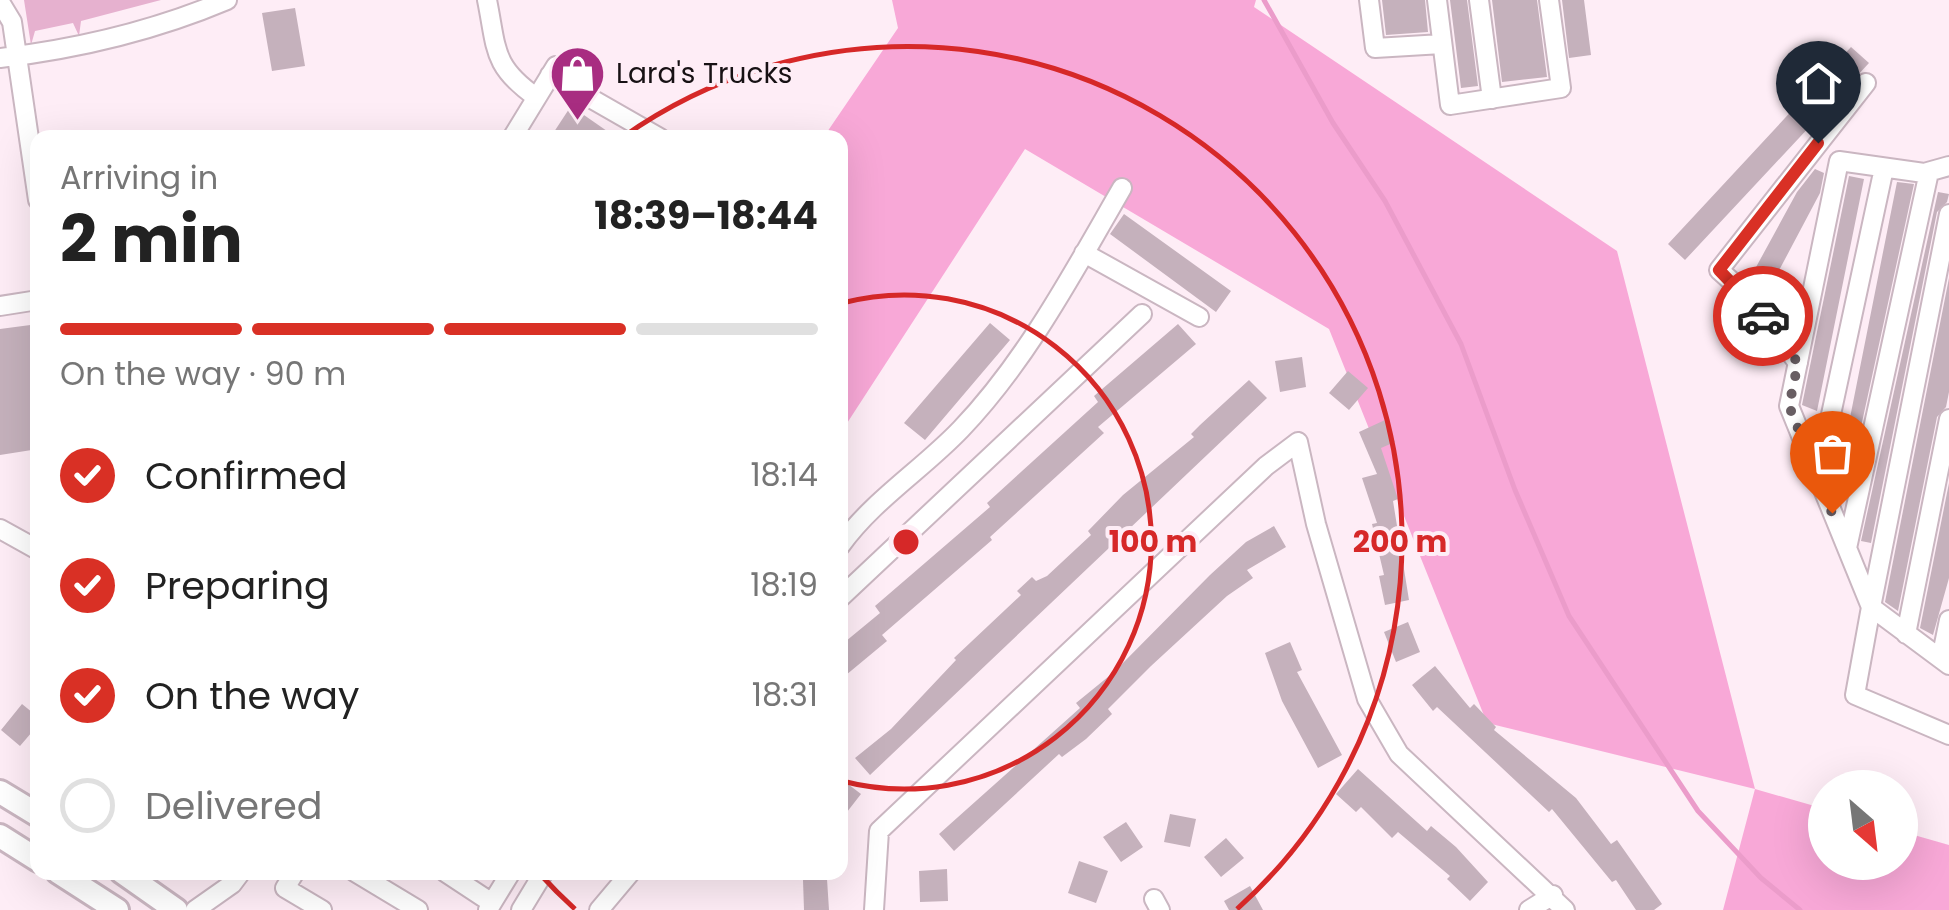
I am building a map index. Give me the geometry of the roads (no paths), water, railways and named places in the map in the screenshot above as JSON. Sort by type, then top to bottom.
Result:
[{"type":"main road","points":[[0,792],[30,810]]},
{"type":"main road","points":[[0,836],[30,855]]},
{"type":"main road","points":[[70,880],[116,910]]},
{"type":"main road","points":[[133,880],[176,910]]},
{"type":"street","points":[[17,0],[8,57],[30,162]]},
{"type":"street","points":[[8,57],[191,15],[227,0]]},
{"type":"street","points":[[487,0],[500,64],[509,78],[536,97]]},
{"type":"street","points":[[1369,0],[1375,48],[1442,44]]},
{"type":"street","points":[[1437,0],[1450,105],[1561,88],[1549,0]]},
{"type":"street","points":[[1479,0],[1492,98]]},
{"type":"street","points":[[0,2],[12,22]]},
{"type":"street","points":[[517,130],[553,71],[647,130]]},
{"type":"street","points":[[1798,363],[1748,296],[1719,270],[1866,83]]},
{"type":"street","points":[[1818,143],[1839,161],[1929,172],[1949,166]]},
{"type":"street","points":[[1839,161],[1789,406],[1871,607],[1945,662]]},
{"type":"street","points":[[1818,476],[1884,168]]},
{"type":"street","points":[[1847,549],[1929,172]]},
{"type":"street","points":[[848,538],[962,428],[1038,327],[1122,188]]},
{"type":"street","points":[[1949,214],[1855,695],[1949,735]]},
{"type":"street","points":[[1084,253],[1199,317]]},
{"type":"street","points":[[0,306],[30,301]]},
{"type":"street","points":[[848,590],[1142,314]]},
{"type":"street","points":[[1906,634],[1949,419]]},
{"type":"street","points":[[874,910],[879,831],[1266,466],[1298,442],[1316,524],[1368,700],[1400,754],[1560,903]]},
{"type":"street","points":[[0,529],[30,546]]},
{"type":"street","points":[[1945,662],[1949,620]]},
{"type":"street","points":[[195,910],[233,880]]},
{"type":"street","points":[[227,910],[235,880]]},
{"type":"street","points":[[290,880],[285,888],[322,910]]},
{"type":"street","points":[[368,880],[418,910]]},
{"type":"street","points":[[456,880],[490,906],[506,880]]},
{"type":"street","points":[[521,910],[539,880]]},
{"type":"street","points":[[600,910],[624,880]]},
{"type":"street","points":[[1529,910],[1560,903]]},
{"type":"waterway","points":[[1264,0],[1333,123],[1385,201],[1461,344],[1515,490],[1569,616],[1698,811],[1761,878],[1800,910]]},
{"type":"place","name":"Lara's Trucks","points":[[577,122]]}]
